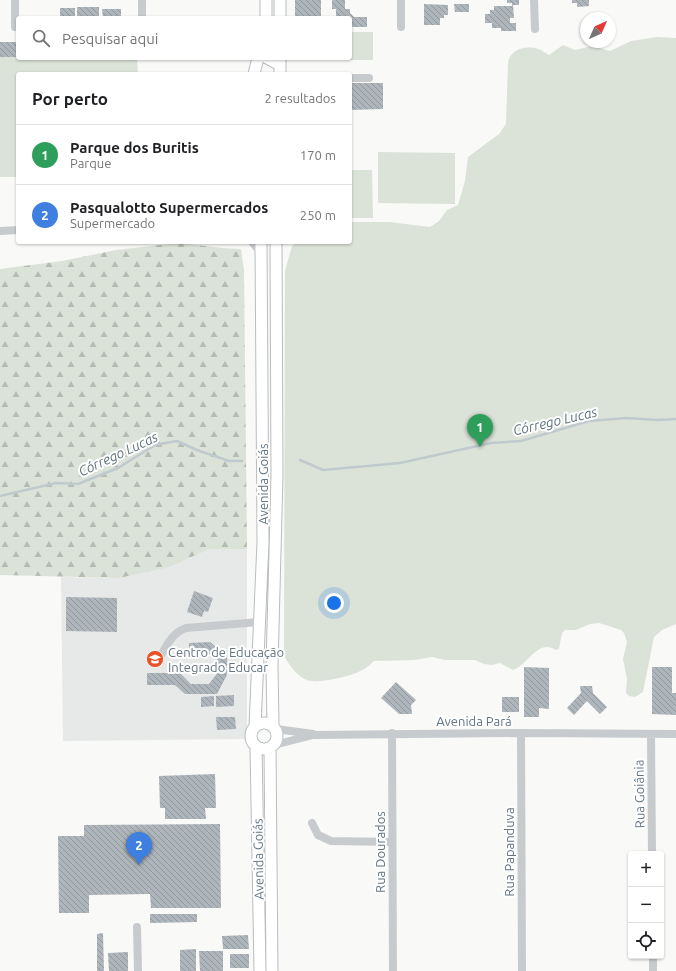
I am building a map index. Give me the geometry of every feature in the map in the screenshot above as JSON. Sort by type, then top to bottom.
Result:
[{"type":"main road","points":[[266,0],[266,16]]},
{"type":"main road","points":[[280,0],[280,16]]},
{"type":"main road","points":[[254,72],[258,60]]},
{"type":"main road","points":[[270,60],[280,66]]},
{"type":"main road","name":"Avenida Goiás","points":[[255,726],[263,542],[261,244]]},
{"type":"main road","name":"Avenida Goiás","points":[[274,727],[272,666],[277,475],[276,244]]},
{"type":"main road","points":[[262,723],[274,727],[277,738],[272,746],[263,749],[256,747],[253,743],[251,734],[255,726],[262,723]]},
{"type":"main road","name":"Avenida Goiás","points":[[272,746],[272,971]]},
{"type":"main road","name":"Avenida Goiás","points":[[256,747],[260,971]]},
{"type":"street","points":[[15,0],[15,27]]},
{"type":"street","points":[[142,0],[142,16]]},
{"type":"street","points":[[401,0],[401,27]]},
{"type":"street","points":[[534,0],[535,29]]},
{"type":"street","points":[[352,78],[369,78]]},
{"type":"street","points":[[0,231],[16,230]]},
{"type":"street","points":[[254,244],[262,254]]},
{"type":"street","points":[[160,657],[172,635],[186,628],[260,622]]},
{"type":"street","points":[[274,727],[313,734]]},
{"type":"street","name":"Rua Dourados","points":[[392,733],[393,971]]},
{"type":"street","name":"Rua Papanduva","points":[[521,733],[522,971]]},
{"type":"street","name":"Avenida Pará","points":[[272,746],[313,734],[676,734]]},
{"type":"street","name":"Rua Goiânia","points":[[650,734],[652,851]]},
{"type":"street","points":[[312,823],[318,835],[331,841],[392,842]]},
{"type":"street","points":[[138,927],[138,971]]},
{"type":"street","points":[[653,959],[653,971]]},
{"type":"shaded area","name":"Centro de Educação Integrado Educar","points":[[209,549],[247,549],[247,739],[63,741],[61,577],[119,578]]},
{"type":"green space","points":[[352,32],[373,32],[373,60],[352,60]]},
{"type":"green space","points":[[657,37],[676,38],[676,624],[662,630],[654,637],[643,692],[635,697],[629,696],[626,693],[627,679],[623,659],[627,642],[624,633],[621,630],[599,623],[590,624],[576,630],[565,630],[562,633],[559,649],[556,650],[550,647],[544,647],[513,670],[500,663],[492,665],[484,664],[475,660],[445,660],[432,657],[414,660],[374,661],[359,672],[332,680],[307,680],[293,669],[284,655],[285,271],[292,246],[295,244],[352,244],[352,222],[389,222],[430,227],[439,221],[447,210],[458,205],[465,181],[468,157],[499,134],[506,124],[508,63],[509,58],[515,51],[524,48],[533,48],[541,50],[549,55],[563,45],[575,50],[584,48],[600,48],[610,51],[631,41]]},
{"type":"green space","points":[[0,43],[16,43],[16,60],[137,60],[138,72],[16,72],[16,177],[0,177]]},
{"type":"green space","points":[[378,152],[455,153],[455,204],[378,203]]},
{"type":"green space","points":[[352,170],[372,170],[373,218],[352,218]]},
{"type":"green space","points":[[169,244],[187,244],[241,249],[244,271],[247,549],[209,549],[169,567],[119,578],[0,575],[0,269],[62,261],[116,250]]},
{"type":"building","points":[[295,0],[321,0],[321,16],[295,16]]},
{"type":"building","points":[[332,0],[345,0],[345,9],[350,9],[350,13],[354,17],[367,17],[367,27],[352,27],[352,16],[336,16],[336,9],[332,9]]},
{"type":"building","points":[[507,0],[519,0],[519,5],[513,5],[514,18],[510,18],[510,23],[516,23],[516,31],[501,31],[501,28],[492,28],[492,23],[485,23],[485,14],[490,14],[490,10],[494,10],[494,6],[512,6],[512,3],[507,3]]},
{"type":"building","points":[[572,0],[589,0],[589,6],[577,7],[577,3],[572,3]]},
{"type":"building","points":[[424,4],[448,5],[448,15],[444,15],[444,18],[440,18],[440,25],[424,25]]},
{"type":"building","points":[[454,4],[469,4],[469,12],[455,12]]},
{"type":"building","points":[[77,7],[99,7],[99,16],[77,16]]},
{"type":"building","points":[[60,8],[75,8],[75,16],[60,16]]},
{"type":"building","points":[[102,9],[121,9],[121,16],[103,16]]},
{"type":"building","points":[[0,42],[16,42],[16,57],[0,57]]},
{"type":"building","points":[[352,83],[383,83],[383,109],[352,110]]},
{"type":"building","points":[[194,591],[213,598],[208,612],[204,611],[202,617],[187,612]]},
{"type":"building","points":[[66,597],[117,598],[117,632],[66,631]]},
{"type":"building","points":[[210,642],[227,657],[227,675],[217,694],[185,694],[175,685],[147,685],[147,673],[180,673],[191,684],[209,684],[216,675],[217,660],[207,652],[189,652],[189,643]]},
{"type":"building","points":[[524,667],[549,668],[549,709],[539,708],[539,717],[524,717]]},
{"type":"building","points":[[652,667],[672,667],[672,693],[676,693],[676,715],[652,714]]},
{"type":"building","points":[[396,682],[416,700],[411,705],[412,714],[399,714],[381,698]]},
{"type":"building","points":[[580,686],[592,686],[593,693],[607,707],[600,714],[587,701],[574,715],[567,708],[581,693]]},
{"type":"building","points":[[234,695],[234,706],[216,707],[216,696]]},
{"type":"building","points":[[214,696],[214,706],[201,707],[201,697]]},
{"type":"building","points":[[502,697],[519,697],[519,712],[502,712]]},
{"type":"building","points":[[216,717],[235,717],[236,729],[217,730]]},
{"type":"building","points":[[215,774],[216,808],[205,808],[206,819],[165,819],[165,808],[160,808],[159,776]]},
{"type":"building","points":[[220,824],[221,908],[151,908],[150,894],[89,895],[89,913],[59,913],[58,836],[84,836],[84,825]]},
{"type":"building","points":[[150,914],[197,914],[197,922],[150,923]]},
{"type":"building","points":[[103,933],[104,971],[97,971],[97,934]]},
{"type":"building","points":[[248,935],[249,949],[223,949],[222,936]]},
{"type":"building","points":[[196,949],[196,971],[180,971],[180,950]]},
{"type":"building","points":[[199,951],[223,951],[223,971],[200,971]]},
{"type":"building","points":[[128,952],[128,971],[109,971],[108,953]]},
{"type":"building","points":[[230,954],[249,954],[249,968],[230,968]]},
{"type":"waterway","name":"Córrego Lucas","points":[[300,460],[323,470],[400,463],[491,443],[521,441],[589,421],[626,418],[658,420],[676,419]]},
{"type":"waterway","name":"Córrego Lucas","points":[[0,496],[56,483],[78,484],[118,468],[155,445],[177,441],[197,450],[229,461],[242,461]]},
{"type":"place","name":"Parque dos Buritis","points":[[480,447]]},
{"type":"place","name":"Centro de Educação Integrado Educar","points":[[155,659]]},
{"type":"place","name":"Pasqualotto Supermercados","points":[[139,865]]}]
